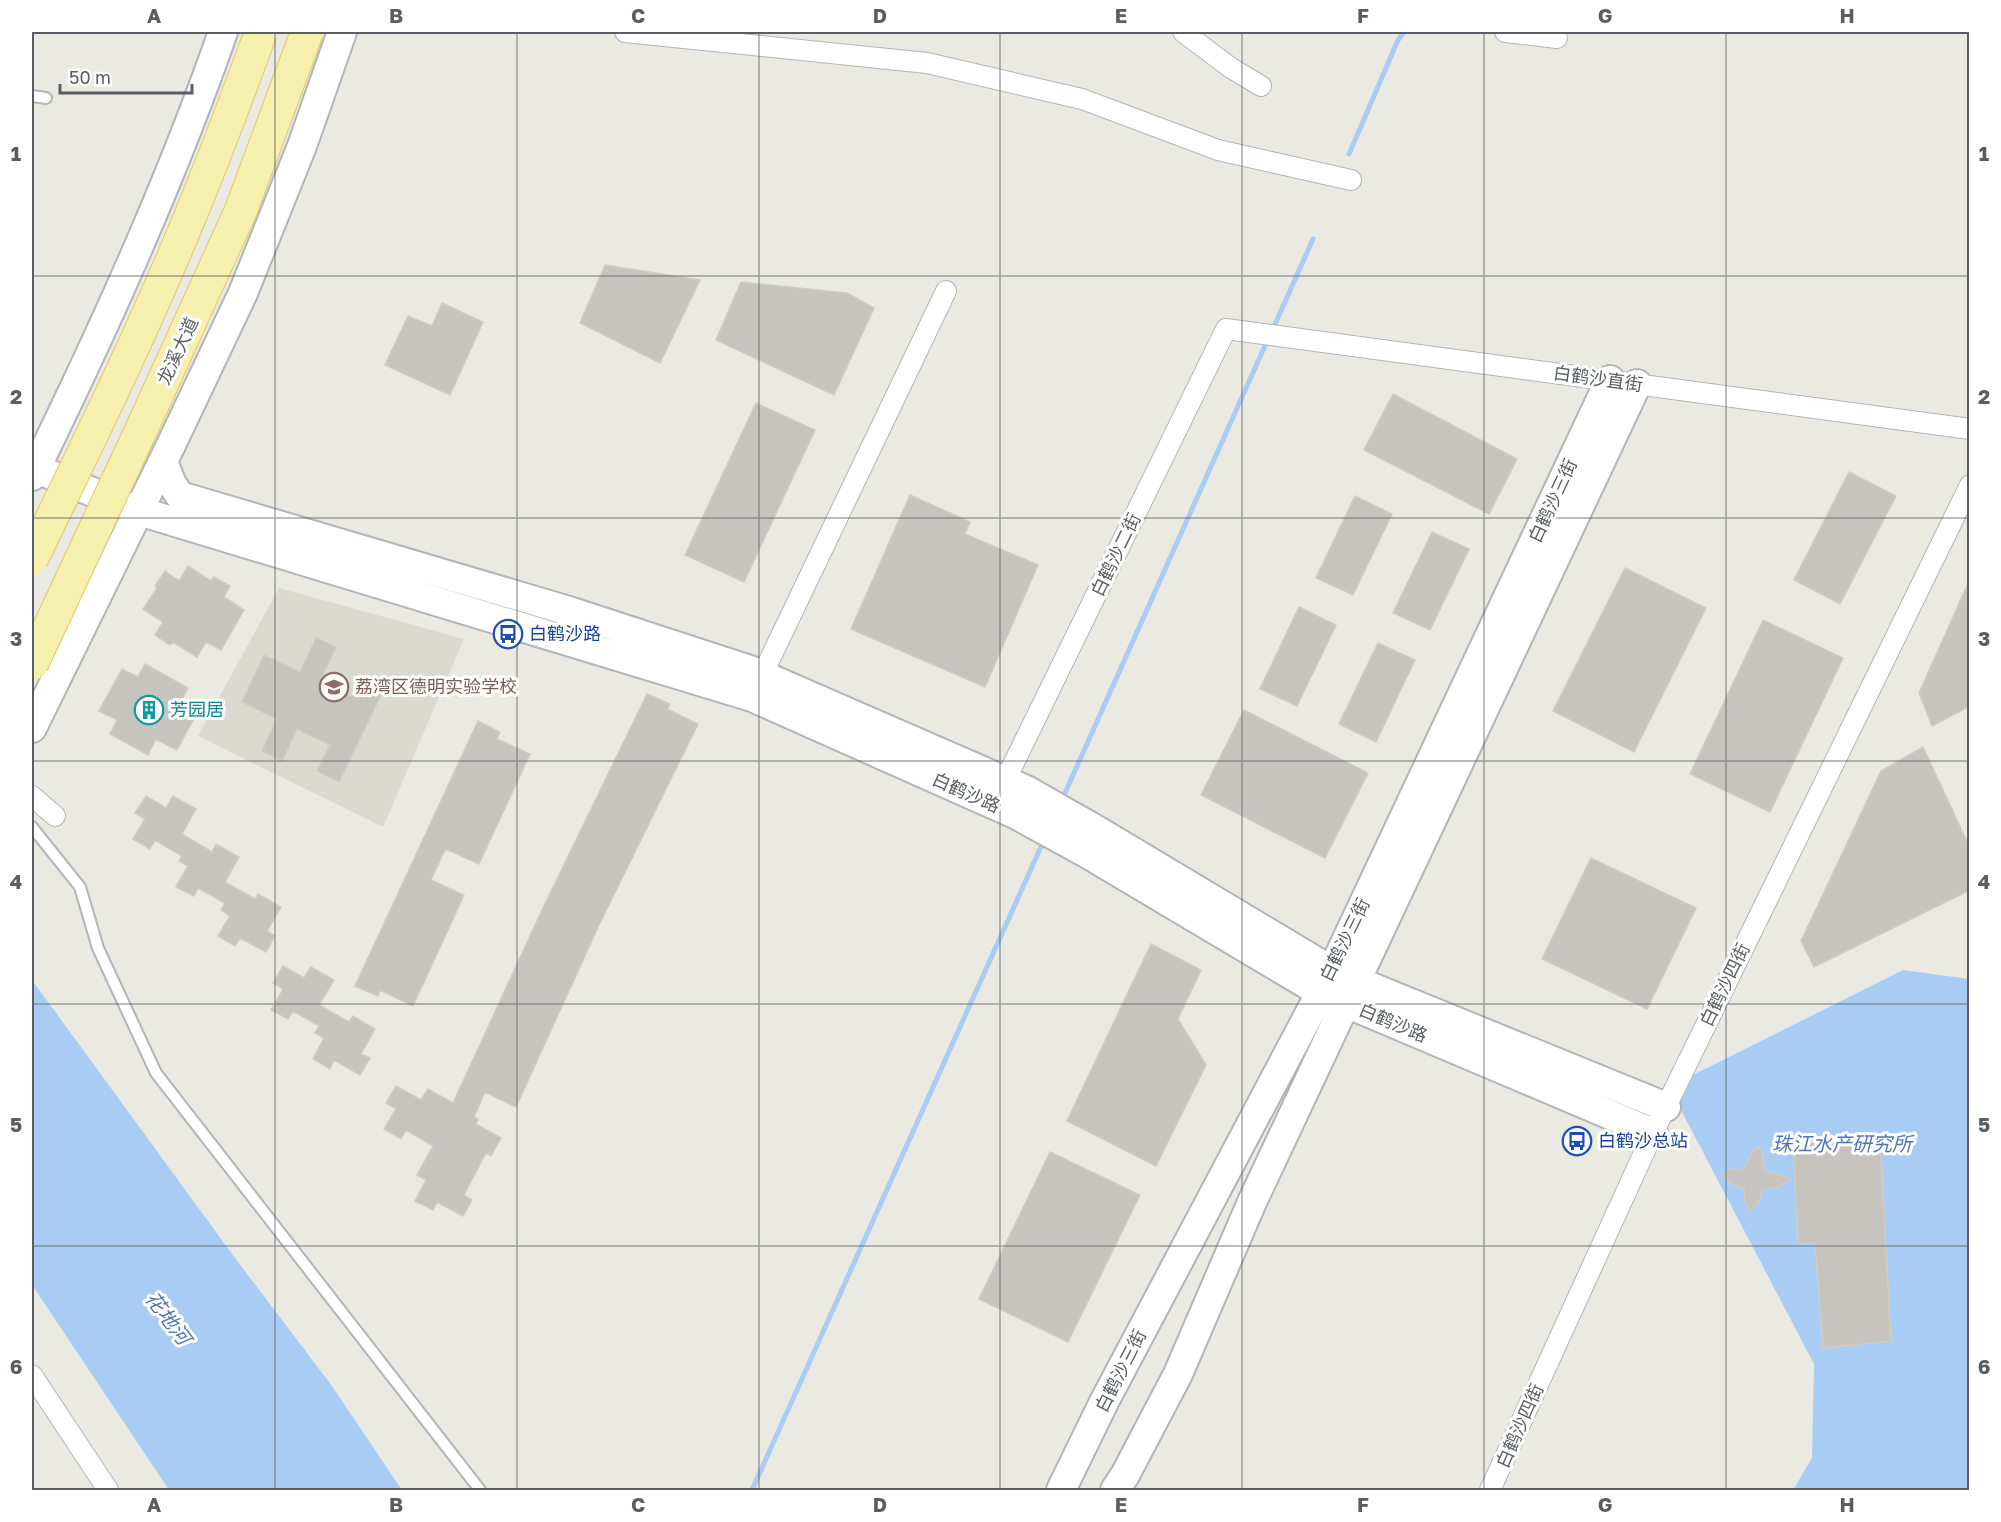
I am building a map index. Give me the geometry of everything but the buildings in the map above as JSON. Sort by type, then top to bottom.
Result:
[{"type":"main road","points":[[32,559],[142,327],[189,220],[261,32]]},
{"type":"main road","name":"龙溪大道","points":[[32,664],[241,210],[307,32]]},
{"type":"street","points":[[33,472],[158,205],[192,120],[223,32]]},
{"type":"street","points":[[32,728],[243,293],[302,146],[342,32]]},
{"type":"street","points":[[626,32],[927,63],[1082,99],[1218,150],[1351,180]]},
{"type":"street","points":[[1183,32],[1231,68],[1261,86]]},
{"type":"street","points":[[1505,32],[1557,38]]},
{"type":"street","points":[[758,686],[946,291]]},
{"type":"street","name":"白鹤沙直街","points":[[1226,329],[1970,429]]},
{"type":"street","name":"白鹤沙二街","points":[[1016,796],[1226,329]]},
{"type":"street","name":"白鹤沙三街","points":[[1115,1491],[1178,1374],[1252,1202],[1338,987],[1623,382]]},
{"type":"street","name":"白鹤沙路","points":[[163,462],[180,496],[569,611],[758,686],[1016,796],[1338,987],[1653,1133]]},
{"type":"street","name":"白鹤沙路","points":[[33,472],[190,527],[758,686]]},
{"type":"street","name":"白鹤沙四街","points":[[1490,1491],[1653,1133],[1970,484]]},
{"type":"street","points":[[139,511],[223,510]]},
{"type":"street","points":[[116,556],[153,536],[190,527]]},
{"type":"street","points":[[32,796],[55,816]]},
{"type":"street","name":"白鹤沙路","points":[[1338,987],[1666,1107]]},
{"type":"street","name":"白鹤沙三街","points":[[1061,1491],[1104,1402],[1338,987]]},
{"type":"street","points":[[32,1375],[108,1491]]},
{"type":"lane","points":[[32,96],[46,98]]},
{"type":"lane","points":[[32,827],[80,887],[98,948],[156,1073],[480,1491]]},
{"type":"shaded area","name":"荔湾区德明实验学校","points":[[279,588],[464,639],[383,827],[198,736]]},
{"type":"water","name":"珠江水产研究所","points":[[1903,970],[1969,979],[1969,1490],[1793,1490],[1812,1458],[1814,1364],[1669,1087]]},
{"type":"water","name":"花地河","points":[[32,980],[235,1258],[332,1386],[402,1490],[169,1490],[32,1285]]},
{"type":"waterway","points":[[1349,154],[1398,40],[1404,32]]},
{"type":"waterway","points":[[1272,331],[1313,239]]},
{"type":"waterway","points":[[1061,802],[1268,339]]},
{"type":"waterway","points":[[752,1490],[1044,840]]},
{"type":"place","name":"白鹤沙路","points":[[508,634]]},
{"type":"place","name":"荔湾区德明实验学校","points":[[334,687]]},
{"type":"place","name":"芳园居","points":[[149,710]]},
{"type":"place","name":"白鹤沙总站","points":[[1577,1141]]}]
